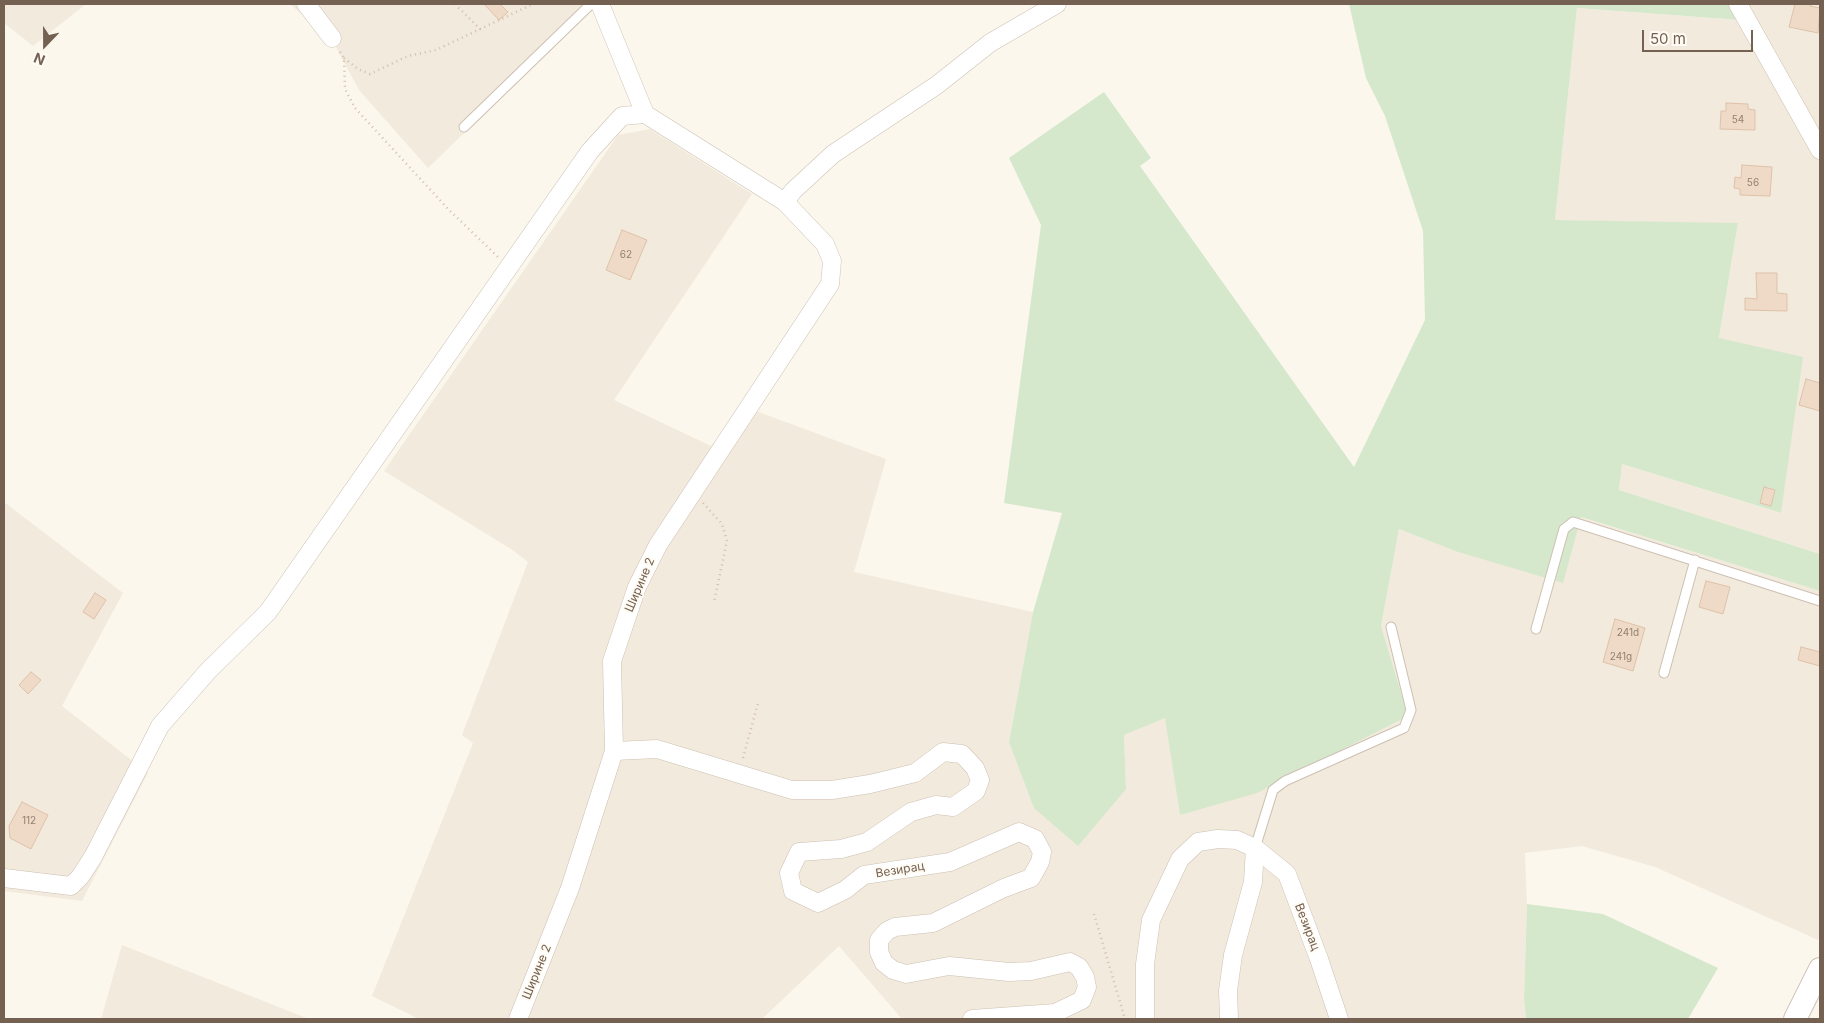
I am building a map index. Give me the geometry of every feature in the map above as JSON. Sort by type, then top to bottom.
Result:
[{"type":"street","points":[[306,4],[332,38]]},
{"type":"street","points":[[4,878],[70,886],[80,877],[93,857],[160,726],[208,671],[268,612],[509,267],[610,127],[622,116],[645,114],[600,4]]},
{"type":"street","points":[[785,202],[793,191],[833,154],[937,85],[990,43],[1057,4]]},
{"type":"street","points":[[1738,4],[1820,148]]},
{"type":"street","name":"Ширине 2","points":[[518,1019],[570,888],[614,751],[612,661],[637,587],[658,546],[691,493],[830,284],[832,261],[825,244],[785,202],[645,114]]},
{"type":"street","name":"Везирац","points":[[614,751],[657,750],[792,790],[832,790],[870,784],[915,773],[943,752],[962,754],[975,768],[980,780],[976,791],[953,806],[936,805],[911,812],[867,842],[841,849],[799,852],[789,873],[793,891],[818,902],[845,890],[864,875],[950,862],[1019,832],[1035,839],[1042,852],[1037,871],[1031,878],[1004,888],[933,923],[895,927],[887,931],[879,940],[879,952],[884,963],[893,970],[906,974],[949,966],[1009,972],[1031,971],[1070,962],[1079,967],[1085,977],[1087,987],[1082,1000],[1055,1013],[972,1019]]},
{"type":"street","name":"Везирац","points":[[1145,1019],[1145,964],[1151,920],[1180,859],[1198,842],[1218,839],[1237,840],[1255,848],[1287,874],[1339,1019]]},
{"type":"street","points":[[1229,1019],[1228,991],[1233,955],[1253,882],[1255,848]]},
{"type":"street","points":[[1795,1019],[1820,969]]},
{"type":"lane","points":[[464,127],[591,4]]},
{"type":"lane","points":[[1536,628],[1564,529],[1573,522],[1820,601]]},
{"type":"lane","points":[[1664,673],[1695,560]]},
{"type":"lane","points":[[1255,848],[1273,790],[1286,781],[1404,728],[1411,710],[1391,628]]},
{"type":"path","points":[[455,4],[481,30]]},
{"type":"path","points":[[509,267],[449,210],[355,108],[345,86],[344,58],[358,70],[370,74],[408,56],[436,50],[533,4]]},
{"type":"path","points":[[691,493],[722,524],[727,541],[714,602]]},
{"type":"path","points":[[738,774],[758,703]]},
{"type":"path","points":[[1094,914],[1125,1019]]},
{"type":"shaded area","points":[[4,4],[86,4],[33,46],[4,23]]},
{"type":"shaded area","points":[[290,4],[597,4],[428,168],[359,90],[333,42]]},
{"type":"shaded area","points":[[1730,4],[1820,4],[1820,554],[1619,490],[1622,464],[1780,513],[1719,339],[1738,224],[1555,220],[1577,8],[1739,20]]},
{"type":"shaded area","points":[[650,129],[752,194],[614,400],[711,446],[745,407],[886,459],[854,572],[1033,612],[1009,742],[1126,789],[1124,735],[1166,717],[1180,815],[1408,716],[1381,626],[1399,529],[1455,551],[1580,517],[1820,591],[1820,936],[1818,940],[1655,867],[1582,846],[1525,853],[1527,904],[1524,998],[1526,1019],[902,1019],[839,946],[762,1019],[419,1019],[372,996],[473,743],[462,735],[528,562],[511,549],[384,471],[618,135]]},
{"type":"shaded area","points":[[4,502],[123,593],[62,706],[148,773],[82,901],[4,891]]},
{"type":"shaded area","points":[[122,945],[309,1019],[101,1019]]},
{"type":"green space","points":[[1349,4],[1730,4],[1740,20],[1577,8],[1555,220],[1738,223],[1719,338],[1803,357],[1781,513],[1622,464],[1619,490],[1820,554],[1820,591],[1581,517],[1563,583],[1455,551],[1399,529],[1381,626],[1408,716],[1257,793],[1180,815],[1165,718],[1124,735],[1126,789],[1078,846],[1034,808],[1009,742],[1033,612],[1062,513],[1004,503],[1041,225],[1009,158],[1104,92],[1151,158],[1140,166],[1354,467],[1425,320],[1423,231],[1385,116],[1366,78]]},
{"type":"green space","points":[[1527,904],[1603,914],[1718,968],[1688,1019],[1526,1019],[1524,998]]},
{"type":"building","points":[[484,4],[500,4],[508,12],[499,20]]},
{"type":"building","points":[[1795,4],[1811,4],[1810,6],[1820,8],[1818,33],[1789,27]]},
{"type":"building","points":[[1726,103],[1748,104],[1748,109],[1755,110],[1755,130],[1720,129],[1721,111],[1726,111]]},
{"type":"building","points":[[1742,165],[1772,167],[1770,196],[1740,195],[1740,189],[1734,188],[1735,177],[1741,178]]},
{"type":"building","points":[[622,230],[647,240],[630,280],[606,270]]},
{"type":"building","points":[[1756,273],[1777,273],[1777,293],[1787,294],[1787,311],[1745,310],[1745,298],[1757,299]]},
{"type":"building","points":[[1806,379],[1820,383],[1820,411],[1799,405]]},
{"type":"building","points":[[1764,487],[1775,490],[1771,506],[1760,503]]},
{"type":"building","points":[[1706,581],[1730,587],[1723,614],[1699,607]]},
{"type":"building","points":[[95,593],[106,600],[94,619],[83,612]]},
{"type":"building","points":[[1615,619],[1645,628],[1633,671],[1603,662]]},
{"type":"building","points":[[1801,647],[1820,652],[1820,666],[1798,660]]},
{"type":"building","points":[[31,672],[41,680],[28,694],[19,685]]},
{"type":"building","points":[[22,802],[48,815],[31,849],[10,838],[9,826]]}]
